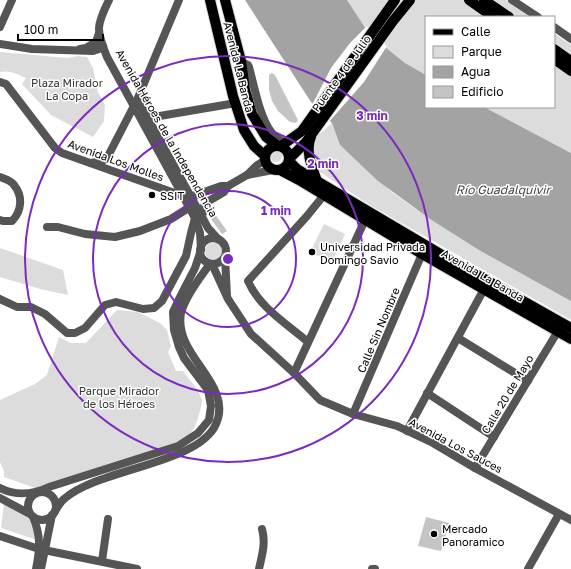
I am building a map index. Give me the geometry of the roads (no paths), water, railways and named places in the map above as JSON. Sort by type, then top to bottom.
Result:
[{"type":"main road","name":"Avenida La Banda","points":[[210,0],[244,130],[254,146],[265,158]]},
{"type":"main road","name":"Avenida La Banda","points":[[225,0],[241,62],[245,90],[252,114],[266,137],[281,145]]},
{"type":"main road","name":"Puente 4 de Julio","points":[[389,18],[395,0]]},
{"type":"main road","name":"Puente 4 de Julio","points":[[281,145],[293,138],[318,117],[389,18],[410,0]]},
{"type":"main road","points":[[468,0],[492,16]]},
{"type":"main road","points":[[484,0],[508,16]]},
{"type":"main road","points":[[555,50],[571,60]]},
{"type":"main road","points":[[555,60],[571,71]]},
{"type":"main road","name":"Puente 4 de Julio","points":[[290,160],[306,142],[314,130],[318,117]]},
{"type":"main road","points":[[314,130],[310,139],[308,152],[317,181]]},
{"type":"main road","points":[[281,145],[287,150],[290,160],[286,167],[276,170],[268,166],[265,158],[266,153],[271,148],[281,145]]},
{"type":"main road","name":"Avenida La Banda","points":[[290,160],[297,169],[317,181],[449,259],[571,328]]},
{"type":"main road","name":"Avenida La Banda","points":[[276,170],[324,195],[422,254],[571,339]]},
{"type":"street","points":[[0,27],[12,0]]},
{"type":"street","points":[[76,50],[86,48],[96,42],[99,33],[98,24],[100,17],[109,0]]},
{"type":"street","points":[[110,170],[106,164],[107,158],[136,102],[179,0]]},
{"type":"street","points":[[515,1],[537,16]]},
{"type":"street","points":[[555,29],[571,39]]},
{"type":"street","name":"Avenida Héroes de la Independencia","points":[[0,488],[25,494],[39,492],[49,487],[178,446],[198,433],[209,420],[211,406],[208,390],[184,358],[179,347],[174,330],[173,312],[180,295],[195,268],[201,249],[199,217],[186,197],[110,55],[103,46],[99,33]]},
{"type":"street","points":[[0,44],[32,49],[93,51],[99,50],[103,46]]},
{"type":"street","name":"Avenida Los Molles","points":[[0,82],[6,84],[55,148],[62,153],[186,197]]},
{"type":"street","name":"Avenida Héroes de la Independencia","points":[[136,102],[148,118],[190,207],[218,239]]},
{"type":"street","points":[[148,118],[236,103]]},
{"type":"street","points":[[91,163],[102,161],[107,158]]},
{"type":"street","points":[[0,299],[17,307],[31,307],[36,309],[45,314],[67,333],[75,333],[85,328],[105,305],[116,302],[143,309],[154,308],[162,301],[186,256],[204,206],[207,202],[224,192],[228,186],[247,175],[265,158]]},
{"type":"street","points":[[247,175],[276,170]]},
{"type":"street","points":[[0,177],[8,180],[14,185],[20,198],[20,207],[17,216],[12,221],[0,220]]},
{"type":"street","points":[[186,197],[211,191],[221,186],[228,186]]},
{"type":"street","points":[[308,342],[265,306],[252,290],[248,281],[324,195]]},
{"type":"street","points":[[47,227],[58,227],[85,234],[115,237],[140,231],[171,219],[190,207]]},
{"type":"street","points":[[294,373],[365,220]]},
{"type":"street","points":[[0,498],[41,520],[49,518],[63,500],[73,492],[91,483],[187,450],[207,437],[216,424],[219,410],[217,395],[212,383],[186,347],[182,329],[181,313],[199,278],[211,264],[219,262],[225,257],[226,248],[218,239],[205,241],[201,249],[203,259],[211,264]]},
{"type":"street","name":"Calle Sin Nombre","points":[[353,414],[422,254]]},
{"type":"street","name":"Avenida Los Sauces","points":[[225,257],[228,298]]},
{"type":"street","name":"Avenida Los Sauces","points":[[211,264],[228,298],[251,334],[294,373],[320,400],[353,414],[397,426],[433,442],[475,468],[571,520]]},
{"type":"street","points":[[406,431],[484,290]]},
{"type":"street","name":"Calle 20 de Mayo","points":[[475,468],[558,331]]},
{"type":"street","points":[[458,338],[528,381]]},
{"type":"street","points":[[427,393],[494,436]]},
{"type":"street","points":[[36,569],[42,549],[54,513],[56,503],[48,493],[39,492],[34,494],[29,501],[28,510],[32,516],[40,539],[42,549],[41,569]]},
{"type":"street","points":[[528,569],[559,514]]},
{"type":"street","points":[[102,562],[108,519]]},
{"type":"street","points":[[258,569],[264,545],[262,529]]},
{"type":"street","points":[[0,536],[42,549],[137,569]]},
{"type":"water","name":"Río Guadalquivir","points":[[245,0],[347,0],[370,35],[405,63],[425,74],[425,108],[486,108],[571,153],[571,301],[479,250],[430,219],[378,181],[340,145],[332,123],[311,102]]},
{"type":"place","name":"SSIT","points":[[152,195]]},
{"type":"place","name":"Universidad Privada Domingo Savio","points":[[312,252]]},
{"type":"place","name":"Mercado Panoramico","points":[[434,534]]},
{"type":"park label","name":"Plaza Mirador La Copa","points":[[67,88]]},
{"type":"park label","name":"Parque Mirador de los Héroes","points":[[119,396]]}]
